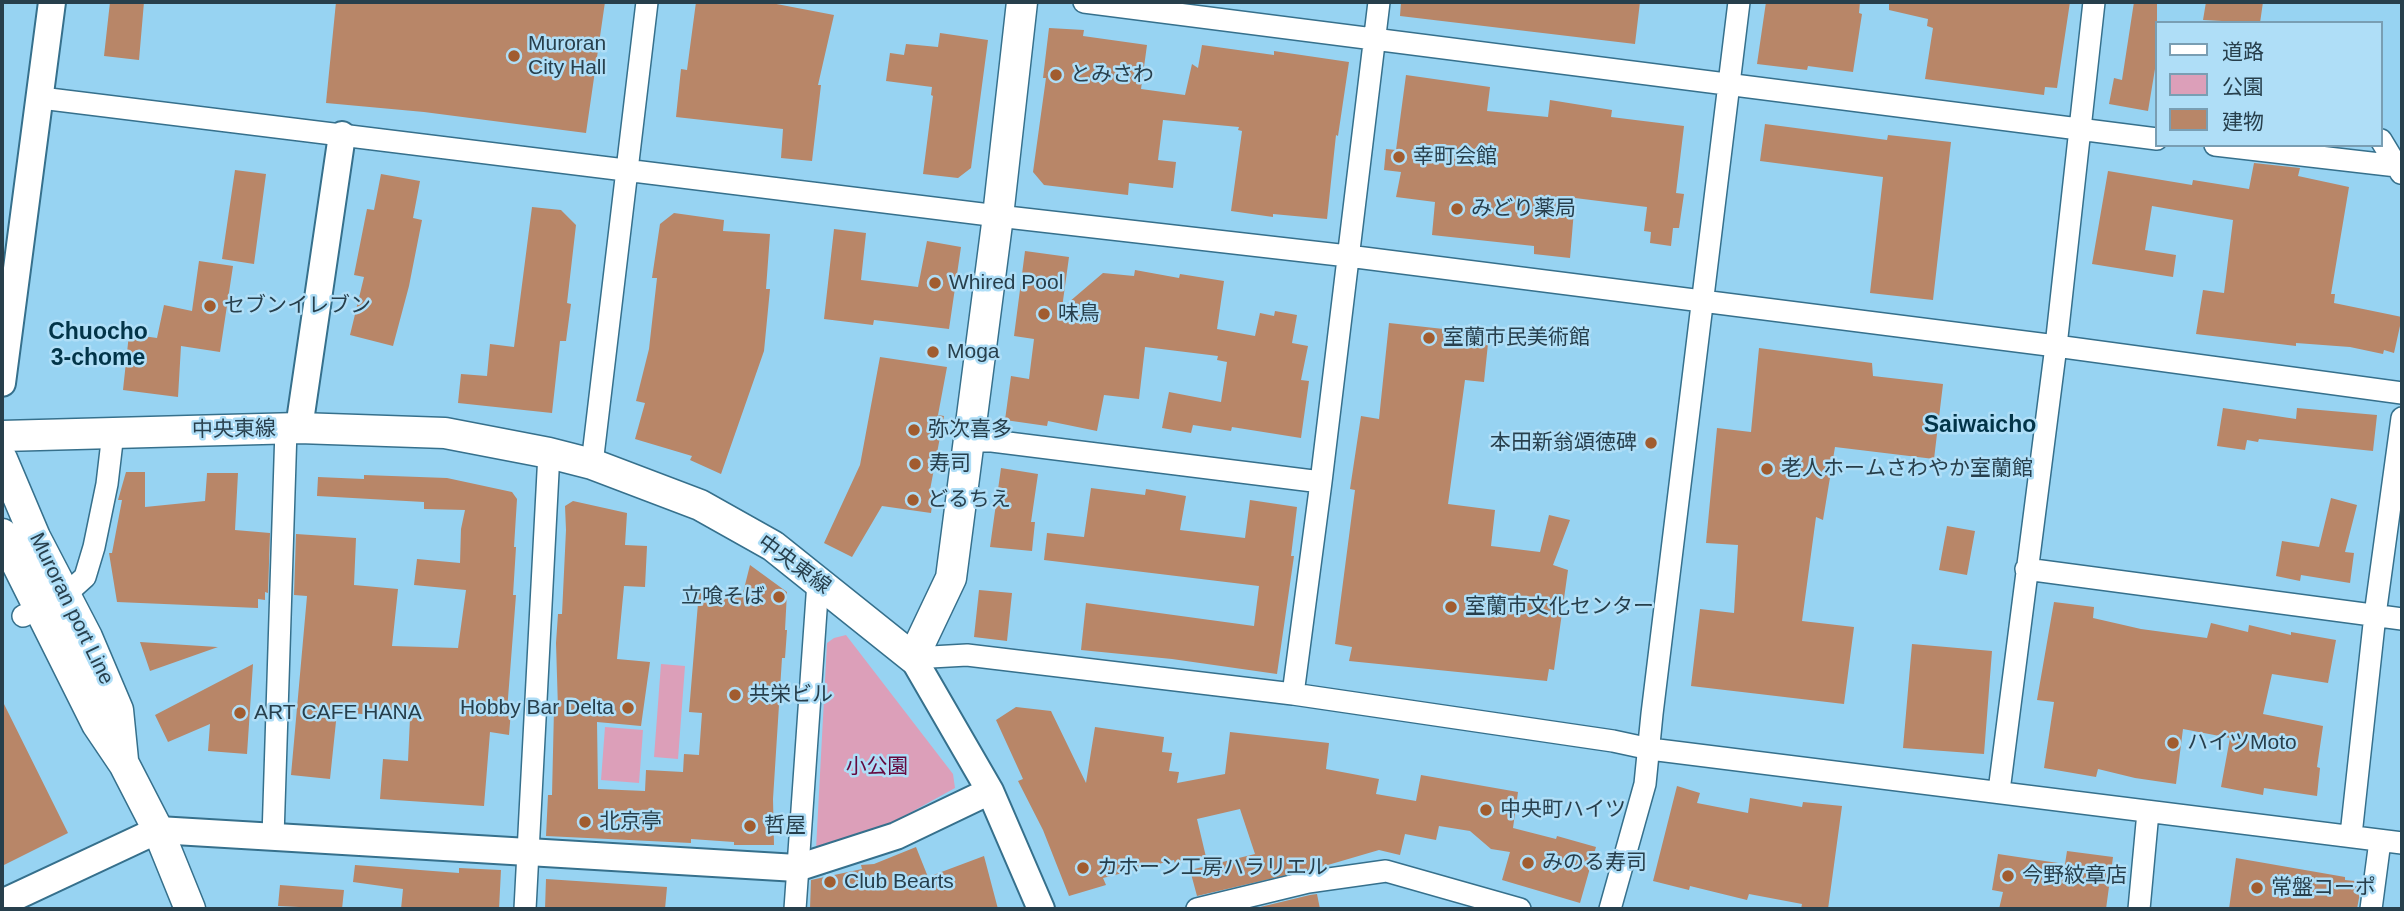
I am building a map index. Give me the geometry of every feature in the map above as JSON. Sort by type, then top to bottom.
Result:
[{"type":"main road","points":[[913,658],[951,578],[998,216],[1021,2]]},
{"type":"main road","name":"中央東線","points":[[2,436],[293,429],[445,433],[549,453],[592,464],[700,505],[773,547],[913,658]]},
{"type":"main road","name":"Muroran port Line","points":[[2,459],[35,537],[118,710],[124,764],[158,830],[190,909]]},
{"type":"main road","points":[[2,534],[31,612]]},
{"type":"main road","name":"Muroran port Line","points":[[2,576],[31,612],[83,729],[124,764]]},
{"type":"street","points":[[2,383],[52,2]]},
{"type":"street","points":[[592,464],[647,2]]},
{"type":"street","points":[[1084,2],[2156,139]]},
{"type":"street","points":[[1293,694],[1379,2]]},
{"type":"street","points":[[1610,909],[1645,783],[1650,748],[1739,2]]},
{"type":"street","points":[[1999,791],[2056,346],[2094,2]]},
{"type":"street","points":[[41,98],[998,216],[1348,256],[2402,393]]},
{"type":"street","points":[[273,837],[293,429],[342,135]]},
{"type":"street","points":[[2383,143],[2400,170]]},
{"type":"street","points":[[2230,147],[2400,170]]},
{"type":"street","points":[[2351,835],[2375,615],[2402,418]]},
{"type":"street","points":[[31,612],[65,595],[85,577],[107,484],[113,433]]},
{"type":"street","points":[[969,440],[1321,482]]},
{"type":"street","points":[[525,909],[549,453]]},
{"type":"street","points":[[2026,569],[2402,619]]},
{"type":"street","points":[[795,909],[818,582]]},
{"type":"street","points":[[1041,909],[990,791],[913,658],[967,655],[1293,694],[1650,748],[2148,812],[2351,835],[2402,844]]},
{"type":"street","points":[[2,903],[158,830],[797,868],[896,836],[990,791]]},
{"type":"street","points":[[2139,909],[2148,812]]},
{"type":"street","points":[[2371,909],[2380,841]]},
{"type":"street","points":[[1197,909],[1308,882],[1386,871],[1520,909]]},
{"type":"green space","name":"小公園","points":[[846,635],[953,774],[955,788],[861,840],[816,849],[827,643]]},
{"type":"green space","points":[[661,664],[685,666],[678,759],[654,757]]},
{"type":"green space","points":[[605,727],[643,730],[639,783],[601,780]]},
{"type":"building","points":[[110,2],[144,2],[139,60],[104,56]]},
{"type":"building","name":"Muroran City Hall","points":[[336,2],[605,2],[586,133],[424,112],[326,103]]},
{"type":"building","points":[[696,2],[766,2],[834,15],[818,85],[821,85],[812,161],[781,158],[783,129],[676,117],[681,69],[687,70]]},
{"type":"building","points":[[1401,2],[1640,2],[1635,44],[1400,16]]},
{"type":"building","points":[[1766,2],[1860,2],[1859,13],[1862,14],[1853,72],[1808,66],[1807,70],[1757,64]]},
{"type":"building","points":[[1889,2],[2070,2],[2057,88],[2045,87],[2044,95],[1925,79],[1933,28],[1927,26],[1928,19],[1889,10]]},
{"type":"building","points":[[2134,2],[2157,2],[2156,63],[2148,111],[2109,104],[2114,78],[2122,80]]},
{"type":"building","points":[[2206,2],[2263,2],[2260,21],[2203,20]]},
{"type":"building","points":[[1049,28],[1084,30],[1083,36],[1147,45],[1141,89],[1185,95],[1192,64],[1198,68],[1202,45],[1274,55],[1274,51],[1349,62],[1338,136],[1336,135],[1327,219],[1273,214],[1273,217],[1231,211],[1242,131],[1238,130],[1239,127],[1163,120],[1158,160],[1176,162],[1173,188],[1129,183],[1128,195],[1044,185],[1033,172],[1046,78],[1043,78]]},
{"type":"building","points":[[940,33],[988,40],[971,168],[958,178],[923,174],[932,87],[886,81],[890,53],[904,55],[906,44],[938,47]]},
{"type":"building","points":[[1406,75],[1490,87],[1487,111],[1548,117],[1550,100],[1612,110],[1611,117],[1684,126],[1676,193],[1684,194],[1679,228],[1673,228],[1671,246],[1650,243],[1651,232],[1644,231],[1647,207],[1575,198],[1570,258],[1534,254],[1534,246],[1432,235],[1435,202],[1396,197],[1401,172],[1384,170],[1386,149],[1396,150]]},
{"type":"building","points":[[1765,124],[1887,140],[1888,135],[1951,142],[1933,300],[1870,293],[1883,177],[1760,161]]},
{"type":"building","points":[[2254,163],[2300,168],[2298,176],[2349,187],[2331,294],[2335,294],[2334,303],[2402,317],[2394,353],[2384,350],[2383,354],[2350,347],[2296,343],[2296,346],[2196,334],[2203,290],[2224,293],[2233,220],[2152,206],[2145,250],[2176,255],[2173,277],[2092,264],[2108,171],[2192,185],[2193,180],[2249,189]]},
{"type":"building","points":[[235,170],[266,174],[254,264],[222,259]]},
{"type":"building","points":[[381,174],[420,181],[413,218],[422,220],[409,286],[393,346],[350,335],[364,277],[354,275],[367,209],[374,210]]},
{"type":"building","points":[[532,207],[561,210],[576,225],[567,303],[571,304],[566,341],[560,341],[552,413],[458,403],[461,374],[487,376],[490,344],[514,347]]},
{"type":"building","points":[[674,213],[724,220],[723,231],[770,234],[766,289],[770,289],[764,351],[721,474],[690,460],[692,456],[635,439],[645,403],[636,401],[649,349],[657,278],[652,278],[660,224]]},
{"type":"building","points":[[834,229],[866,233],[861,280],[918,287],[927,241],[961,247],[949,329],[874,320],[873,325],[824,319]]},
{"type":"building","points":[[1025,251],[1069,257],[1062,308],[1103,273],[1134,276],[1135,270],[1179,278],[1180,274],[1224,281],[1217,329],[1255,336],[1260,313],[1274,316],[1275,311],[1297,315],[1292,343],[1308,346],[1301,380],[1309,381],[1301,438],[1232,427],[1231,431],[1193,425],[1191,433],[1162,428],[1169,392],[1221,402],[1227,362],[1217,360],[1218,356],[1145,347],[1139,399],[1104,395],[1097,431],[1048,421],[1047,426],[1005,420],[1011,376],[1029,379],[1034,339],[1014,336]]},
{"type":"building","points":[[199,261],[233,266],[220,352],[181,346],[178,397],[123,390],[129,334],[157,338],[164,305],[192,311]]},
{"type":"building","points":[[1389,323],[1489,334],[1484,382],[1465,380],[1448,504],[1495,510],[1491,546],[1540,552],[1549,515],[1570,520],[1553,565],[1568,570],[1554,670],[1549,669],[1547,681],[1349,661],[1352,647],[1335,644],[1355,490],[1350,489],[1361,416],[1379,419]]},
{"type":"building","name":"老人ホームさわやか室蘭館","points":[[1759,348],[1872,363],[1873,376],[1943,384],[1934,459],[1835,447],[1823,520],[1816,517],[1802,621],[1854,627],[1844,704],[1691,686],[1700,609],[1734,613],[1738,545],[1706,543],[1717,428],[1751,432]]},
{"type":"building","points":[[880,357],[947,367],[938,415],[944,416],[930,490],[934,491],[931,513],[882,506],[852,557],[824,543],[860,465]]},
{"type":"building","points":[[2223,408],[2296,419],[2297,408],[2377,415],[2373,451],[2259,439],[2258,442],[2247,440],[2245,450],[2217,446]]},
{"type":"building","points":[[1001,468],[1038,474],[1031,522],[1035,522],[1032,551],[990,547]]},
{"type":"building","points":[[126,472],[145,472],[145,507],[205,501],[207,473],[238,473],[235,530],[270,533],[268,593],[265,592],[265,600],[258,599],[258,608],[117,602],[109,553],[112,553],[122,500],[118,500]]},
{"type":"building","points":[[364,475],[447,478],[512,492],[517,499],[513,595],[516,595],[507,711],[511,711],[509,735],[490,732],[484,806],[380,799],[383,759],[408,761],[410,718],[337,712],[330,779],[291,775],[307,596],[294,595],[296,534],[356,538],[354,585],[398,589],[392,646],[458,648],[466,590],[414,585],[417,559],[460,563],[461,529],[465,510],[424,509],[424,502],[317,496],[318,477],[364,479]]},
{"type":"building","points":[[1091,488],[1145,495],[1146,489],[1186,496],[1180,530],[1245,538],[1250,500],[1297,507],[1291,556],[1294,556],[1277,674],[1172,659],[1081,650],[1086,603],[1254,626],[1259,586],[1044,560],[1047,533],[1084,537]]},
{"type":"building","points":[[2331,498],[2357,505],[2345,552],[2354,553],[2350,583],[2301,575],[2300,581],[2276,576],[2282,541],[2319,547]]},
{"type":"building","points":[[573,501],[627,513],[625,545],[647,546],[645,587],[624,586],[617,659],[650,662],[641,726],[597,722],[598,789],[645,791],[646,770],[683,772],[684,754],[699,755],[702,713],[689,712],[699,591],[743,593],[750,565],[787,592],[787,630],[785,658],[782,658],[773,799],[774,845],[734,845],[734,842],[691,839],[691,843],[546,836],[548,795],[552,795],[554,709],[558,709],[556,643],[558,614],[562,614],[565,506]]},
{"type":"building","points":[[1947,526],[1975,531],[1967,575],[1939,570]]},
{"type":"building","points":[[979,590],[1012,593],[1007,641],[974,637]]},
{"type":"building","points":[[2054,602],[2094,607],[2093,618],[2141,629],[2207,638],[2211,623],[2248,632],[2249,625],[2291,635],[2291,632],[2336,640],[2328,683],[2272,674],[2263,714],[2323,726],[2317,767],[2320,768],[2317,796],[2264,788],[2263,795],[2221,787],[2230,738],[2183,729],[2176,784],[2098,769],[2096,777],[2044,768],[2054,702],[2037,700]]},
{"type":"building","points":[[140,642],[217,647],[218,647],[150,671]]},
{"type":"building","points":[[1912,644],[1992,651],[1984,754],[1903,748]]},
{"type":"building","points":[[253,664],[247,754],[208,751],[210,724],[168,742],[155,715]]},
{"type":"building","points":[[2,700],[68,833],[2,866]]},
{"type":"building","points":[[1016,707],[1051,711],[1086,783],[1095,727],[1164,737],[1162,752],[1172,753],[1169,771],[1179,772],[1177,783],[1225,774],[1230,732],[1329,743],[1326,769],[1379,779],[1376,794],[1416,801],[1421,775],[1518,792],[1513,828],[1596,847],[1580,903],[1502,880],[1510,852],[1491,849],[1470,831],[1439,826],[1436,840],[1405,834],[1400,855],[1379,850],[1321,867],[1197,896],[1190,870],[1255,854],[1240,809],[1197,819],[1206,857],[1175,864],[1174,860],[1103,878],[1106,885],[1069,896],[1043,830],[1018,781],[1023,779],[996,720]]},
{"type":"building","points":[[1677,786],[1700,793],[1697,803],[1748,813],[1750,798],[1802,807],[1803,802],[1842,806],[1828,909],[1801,909],[1802,904],[1749,894],[1747,900],[1690,886],[1689,890],[1653,881]]},
{"type":"building","points":[[916,847],[928,877],[984,856],[998,909],[810,909],[811,880],[862,869],[861,865],[874,864]]},
{"type":"building","points":[[2067,851],[2113,857],[2106,909],[1999,909],[2003,892],[1992,890],[1998,854],[2065,864]]},
{"type":"building","points":[[2236,858],[2355,881],[2354,886],[2361,887],[2357,909],[2229,909]]},
{"type":"building","points":[[355,865],[459,873],[459,868],[501,870],[499,909],[401,909],[403,889],[353,882]]},
{"type":"building","points":[[546,879],[667,887],[665,909],[545,909]]},
{"type":"building","points":[[280,885],[344,890],[342,909],[278,906]]},
{"type":"building","points":[[1317,894],[1320,909],[1252,909],[1310,895]]},
{"type":"place","name":"Muroran City Hall","points":[[514,56]]},
{"type":"place","name":"とみさわ","points":[[1056,75]]},
{"type":"place","name":"幸町会館","points":[[1399,157]]},
{"type":"place","name":"みどり薬局","points":[[1457,209]]},
{"type":"place","name":"Whired Pool","points":[[935,283]]},
{"type":"place","name":"セブンイレブン","points":[[210,306]]},
{"type":"place","name":"味鳥","points":[[1044,314]]},
{"type":"place","name":"室蘭市民美術館","points":[[1429,338]]},
{"type":"place","name":"Moga","points":[[933,352]]},
{"type":"place","name":"弥次喜多","points":[[914,430]]},
{"type":"place","name":"本田新翁頌徳碑","points":[[1651,443]]},
{"type":"place","name":"寿司","points":[[915,464]]},
{"type":"place","name":"老人ホームさわやか室蘭館","points":[[1767,469]]},
{"type":"place","name":"どるちえ","points":[[913,500]]},
{"type":"place","name":"立喰そば","points":[[779,597]]},
{"type":"place","name":"室蘭市文化センター","points":[[1451,607]]},
{"type":"place","name":"共栄ビル","points":[[735,695]]},
{"type":"place","name":"Hobby Bar Delta","points":[[628,708]]},
{"type":"place","name":"ART CAFE HANA","points":[[240,713]]},
{"type":"place","name":"ハイツMoto","points":[[2173,743]]},
{"type":"place","name":"中央町ハイツ","points":[[1486,810]]},
{"type":"place","name":"北京亭","points":[[585,822]]},
{"type":"place","name":"哲屋","points":[[750,826]]},
{"type":"place","name":"みのる寿司","points":[[1528,863]]},
{"type":"place","name":"カホーン工房ハラリエル","points":[[1083,868]]},
{"type":"place","name":"今野紋章店","points":[[2008,876]]},
{"type":"place","name":"Club Bearts","points":[[830,882]]},
{"type":"place","name":"常盤コーポ","points":[[2257,888]]},
{"type":"district","name":"Chuocho 3-chome","points":[[98,346]]},
{"type":"district","name":"Saiwaicho","points":[[1980,426]]}]
